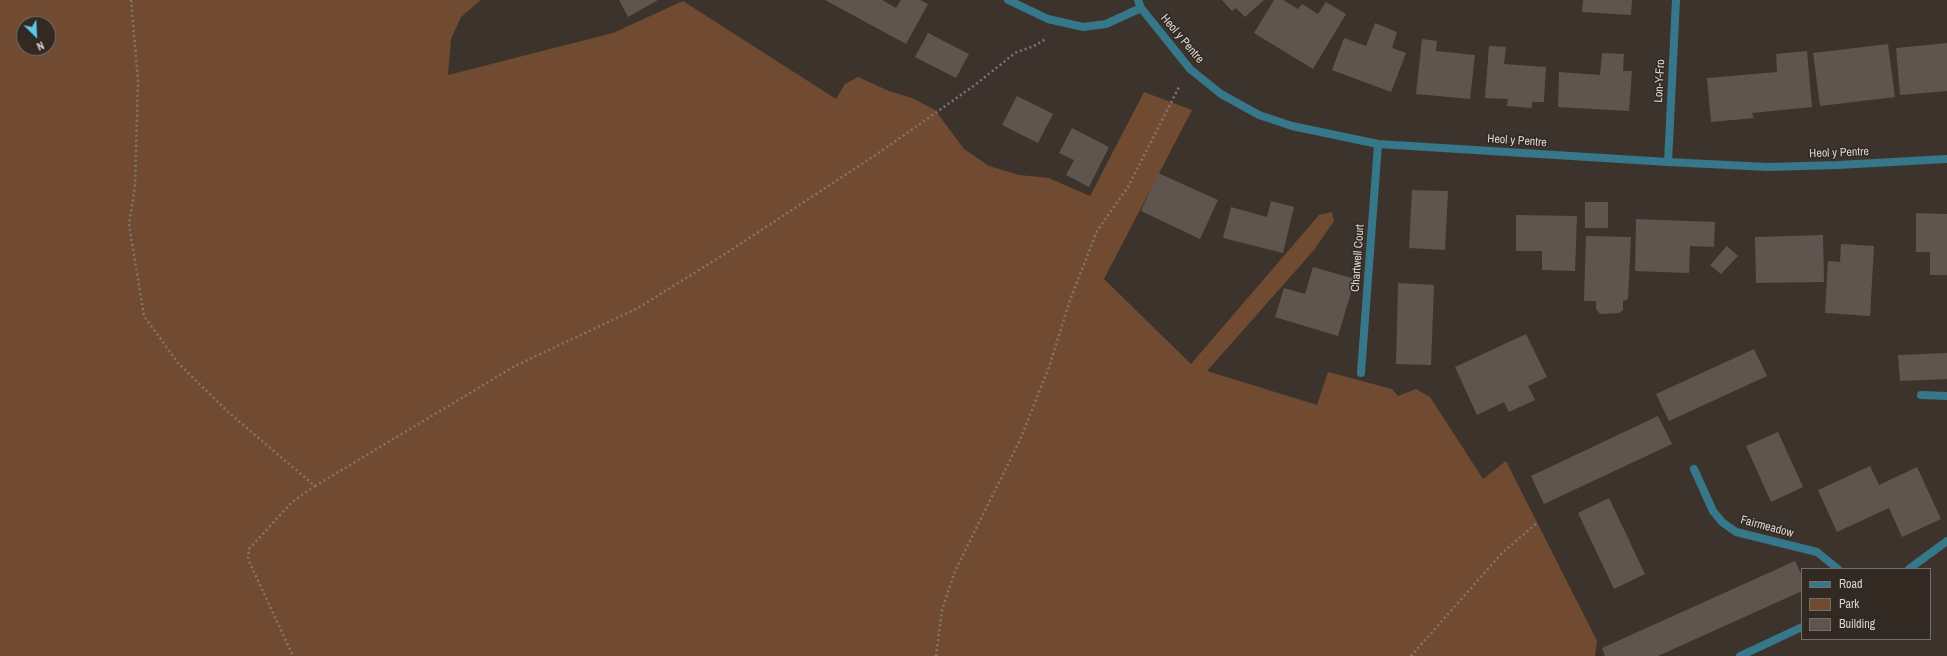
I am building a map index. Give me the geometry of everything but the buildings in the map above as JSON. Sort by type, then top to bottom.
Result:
[{"type":"street","points":[[1008,0],[1048,19],[1083,27],[1106,24],[1141,8]]},
{"type":"street","name":"Heol y Pentre","points":[[1138,0],[1141,8],[1190,69],[1221,94],[1259,115],[1292,126],[1378,144],[1768,167],[1947,159]]},
{"type":"street","name":"Lon-Y-Fro","points":[[1668,162],[1676,0]]},
{"type":"street","name":"Chartwell Court","points":[[1361,373],[1378,144]]},
{"type":"street","points":[[1921,395],[1947,396]]},
{"type":"street","name":"Fairmeadow","points":[[1694,469],[1713,511],[1722,522],[1736,532],[1816,552],[1837,568]]},
{"type":"street","points":[[1910,568],[1947,541]]},
{"type":"street","points":[[1740,656],[1801,626]]},
{"type":"path","points":[[131,0],[138,80],[135,187],[129,224],[144,316],[178,364],[227,411],[315,486]]},
{"type":"path","points":[[294,656],[248,559],[248,549],[292,502],[315,486],[515,366],[638,308],[728,252],[880,152],[975,85],[1015,53],[1034,46],[1070,24]]},
{"type":"path","points":[[936,656],[942,610],[955,571],[1020,440],[1049,368],[1070,300],[1097,231],[1128,187],[1190,69]]},
{"type":"path","points":[[1411,656],[1502,553],[1537,522]]},
{"type":"green space","points":[[0,0],[481,0],[461,17],[451,39],[448,75],[613,33],[683,1],[836,99],[845,84],[858,77],[889,91],[912,98],[935,110],[964,149],[989,166],[1019,175],[1049,178],[1090,196],[1144,92],[1192,110],[1104,279],[1191,364],[1319,215],[1332,212],[1334,221],[1314,250],[1207,371],[1317,405],[1328,372],[1392,389],[1398,396],[1416,389],[1430,397],[1483,479],[1506,461],[1597,641],[1595,656],[0,656]]}]
